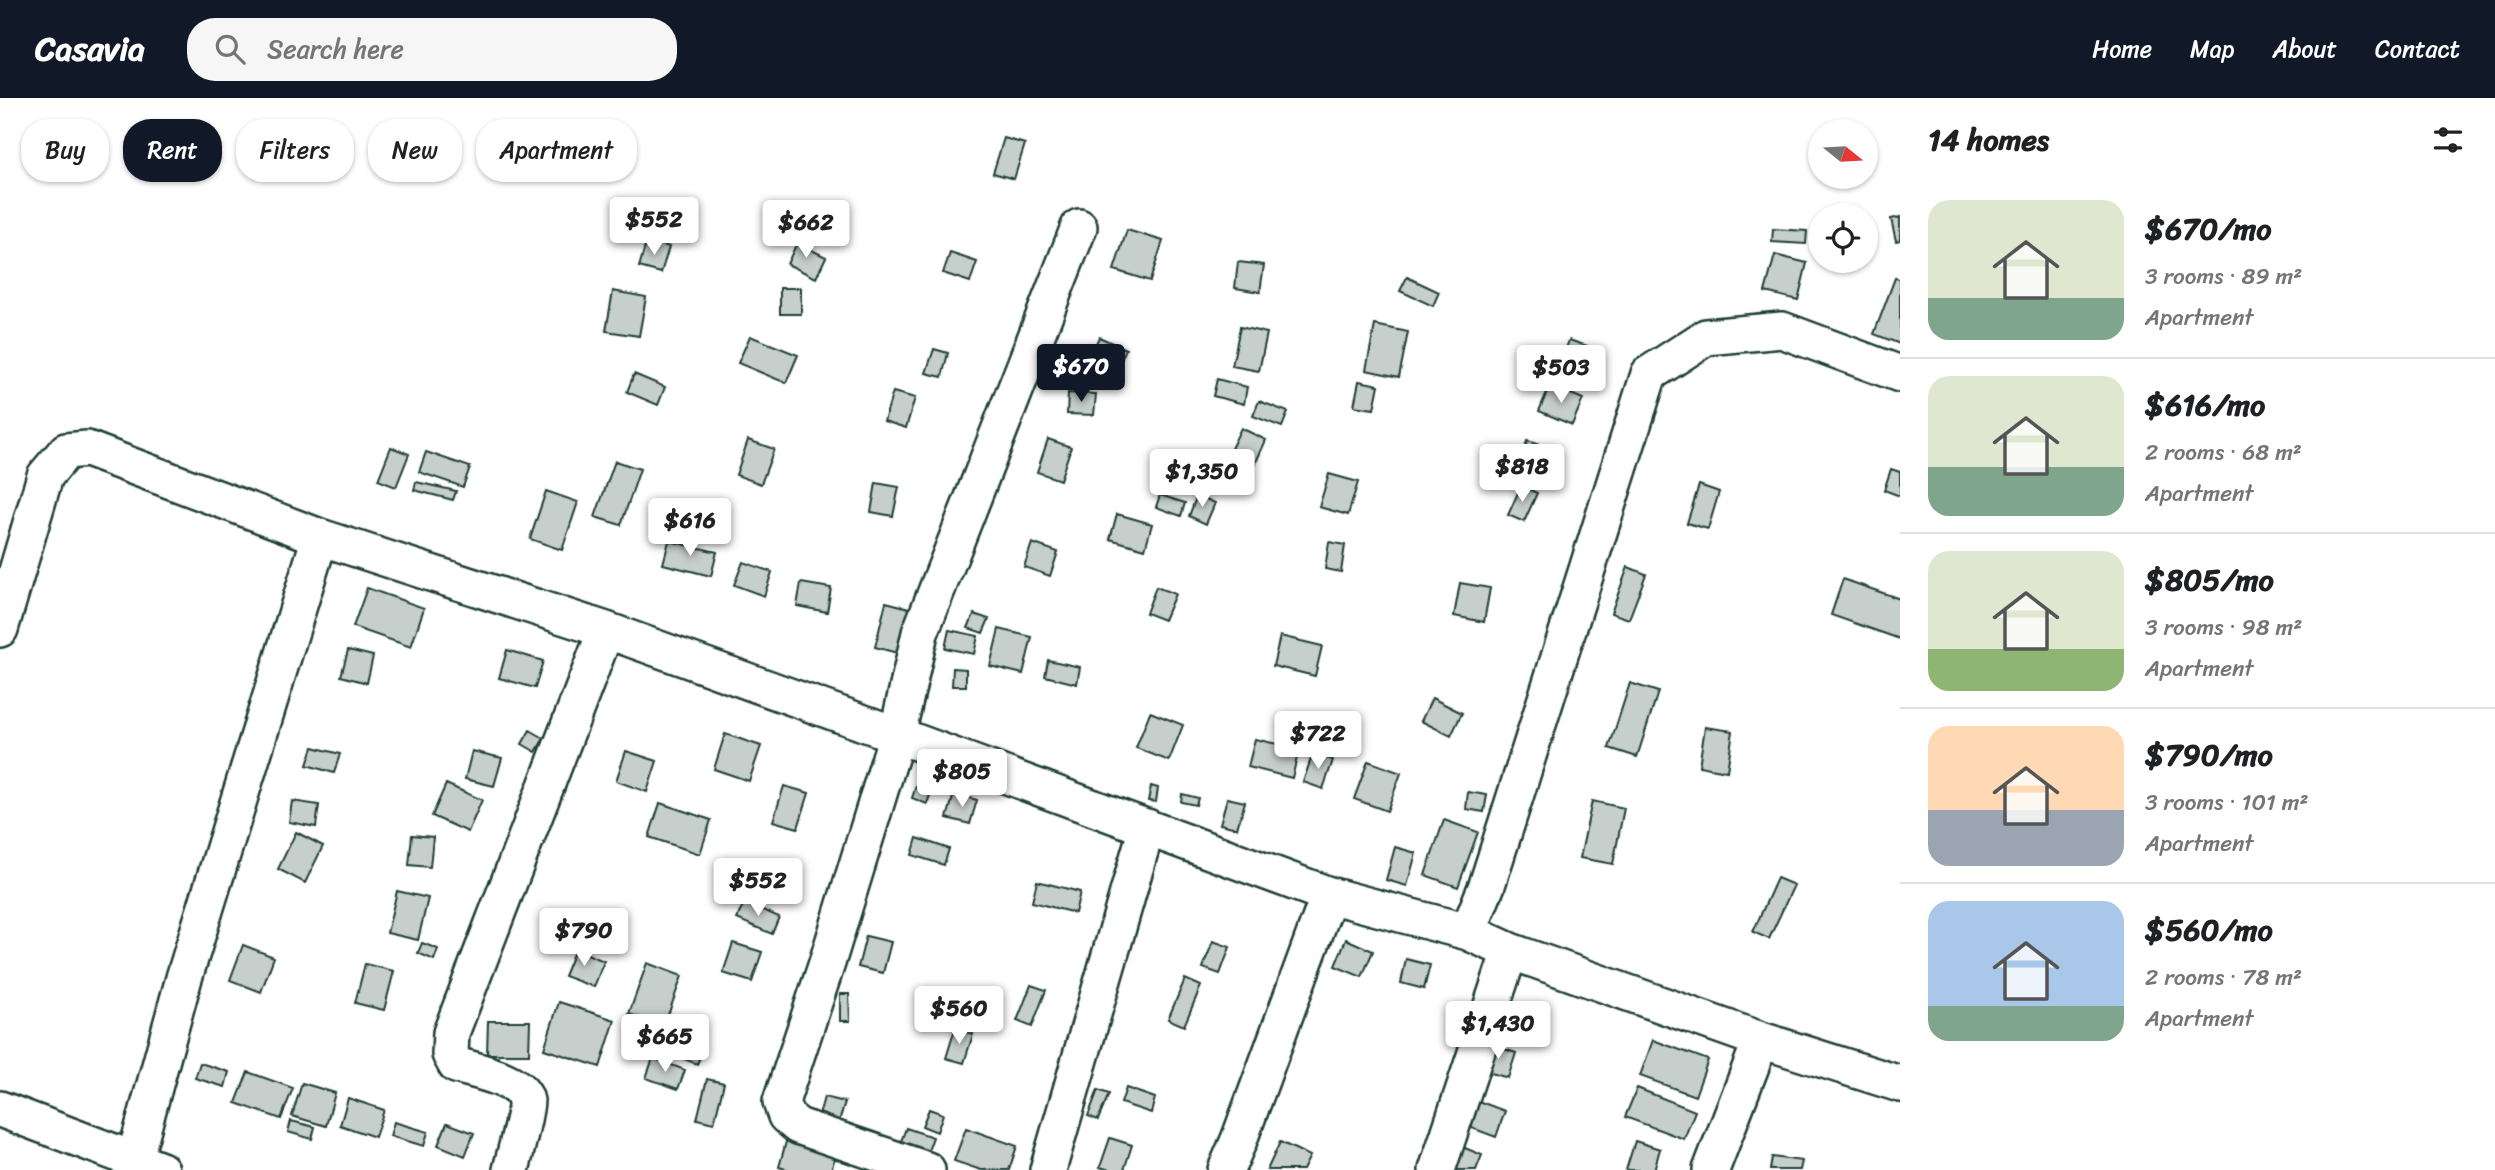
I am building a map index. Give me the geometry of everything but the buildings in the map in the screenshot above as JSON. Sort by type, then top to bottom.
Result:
[{"type":"street","points":[[928,1170],[798,1126],[786,1116],[781,1102],[897,735],[920,633],[1079,227]]},
{"type":"street","points":[[1468,932],[1487,885],[1649,374],[1706,337],[1782,330],[1900,374]]},
{"type":"street","points":[[0,629],[45,476],[66,451],[87,449],[320,537],[606,630],[1329,895],[1468,932],[1510,951],[1761,1040],[1900,1083]]},
{"type":"street","points":[[0,1109],[148,1166],[184,978],[320,537]]},
{"type":"street","points":[[511,1170],[526,1102],[520,1089],[510,1082],[456,1065],[450,1054],[451,1034],[606,630]]},
{"type":"street","points":[[1048,1170],[1147,827]]},
{"type":"street","points":[[1226,1170],[1240,1140],[1329,895]]},
{"type":"street","points":[[1437,1170],[1510,951]]},
{"type":"street","points":[[1711,1170],[1761,1040]]}]
